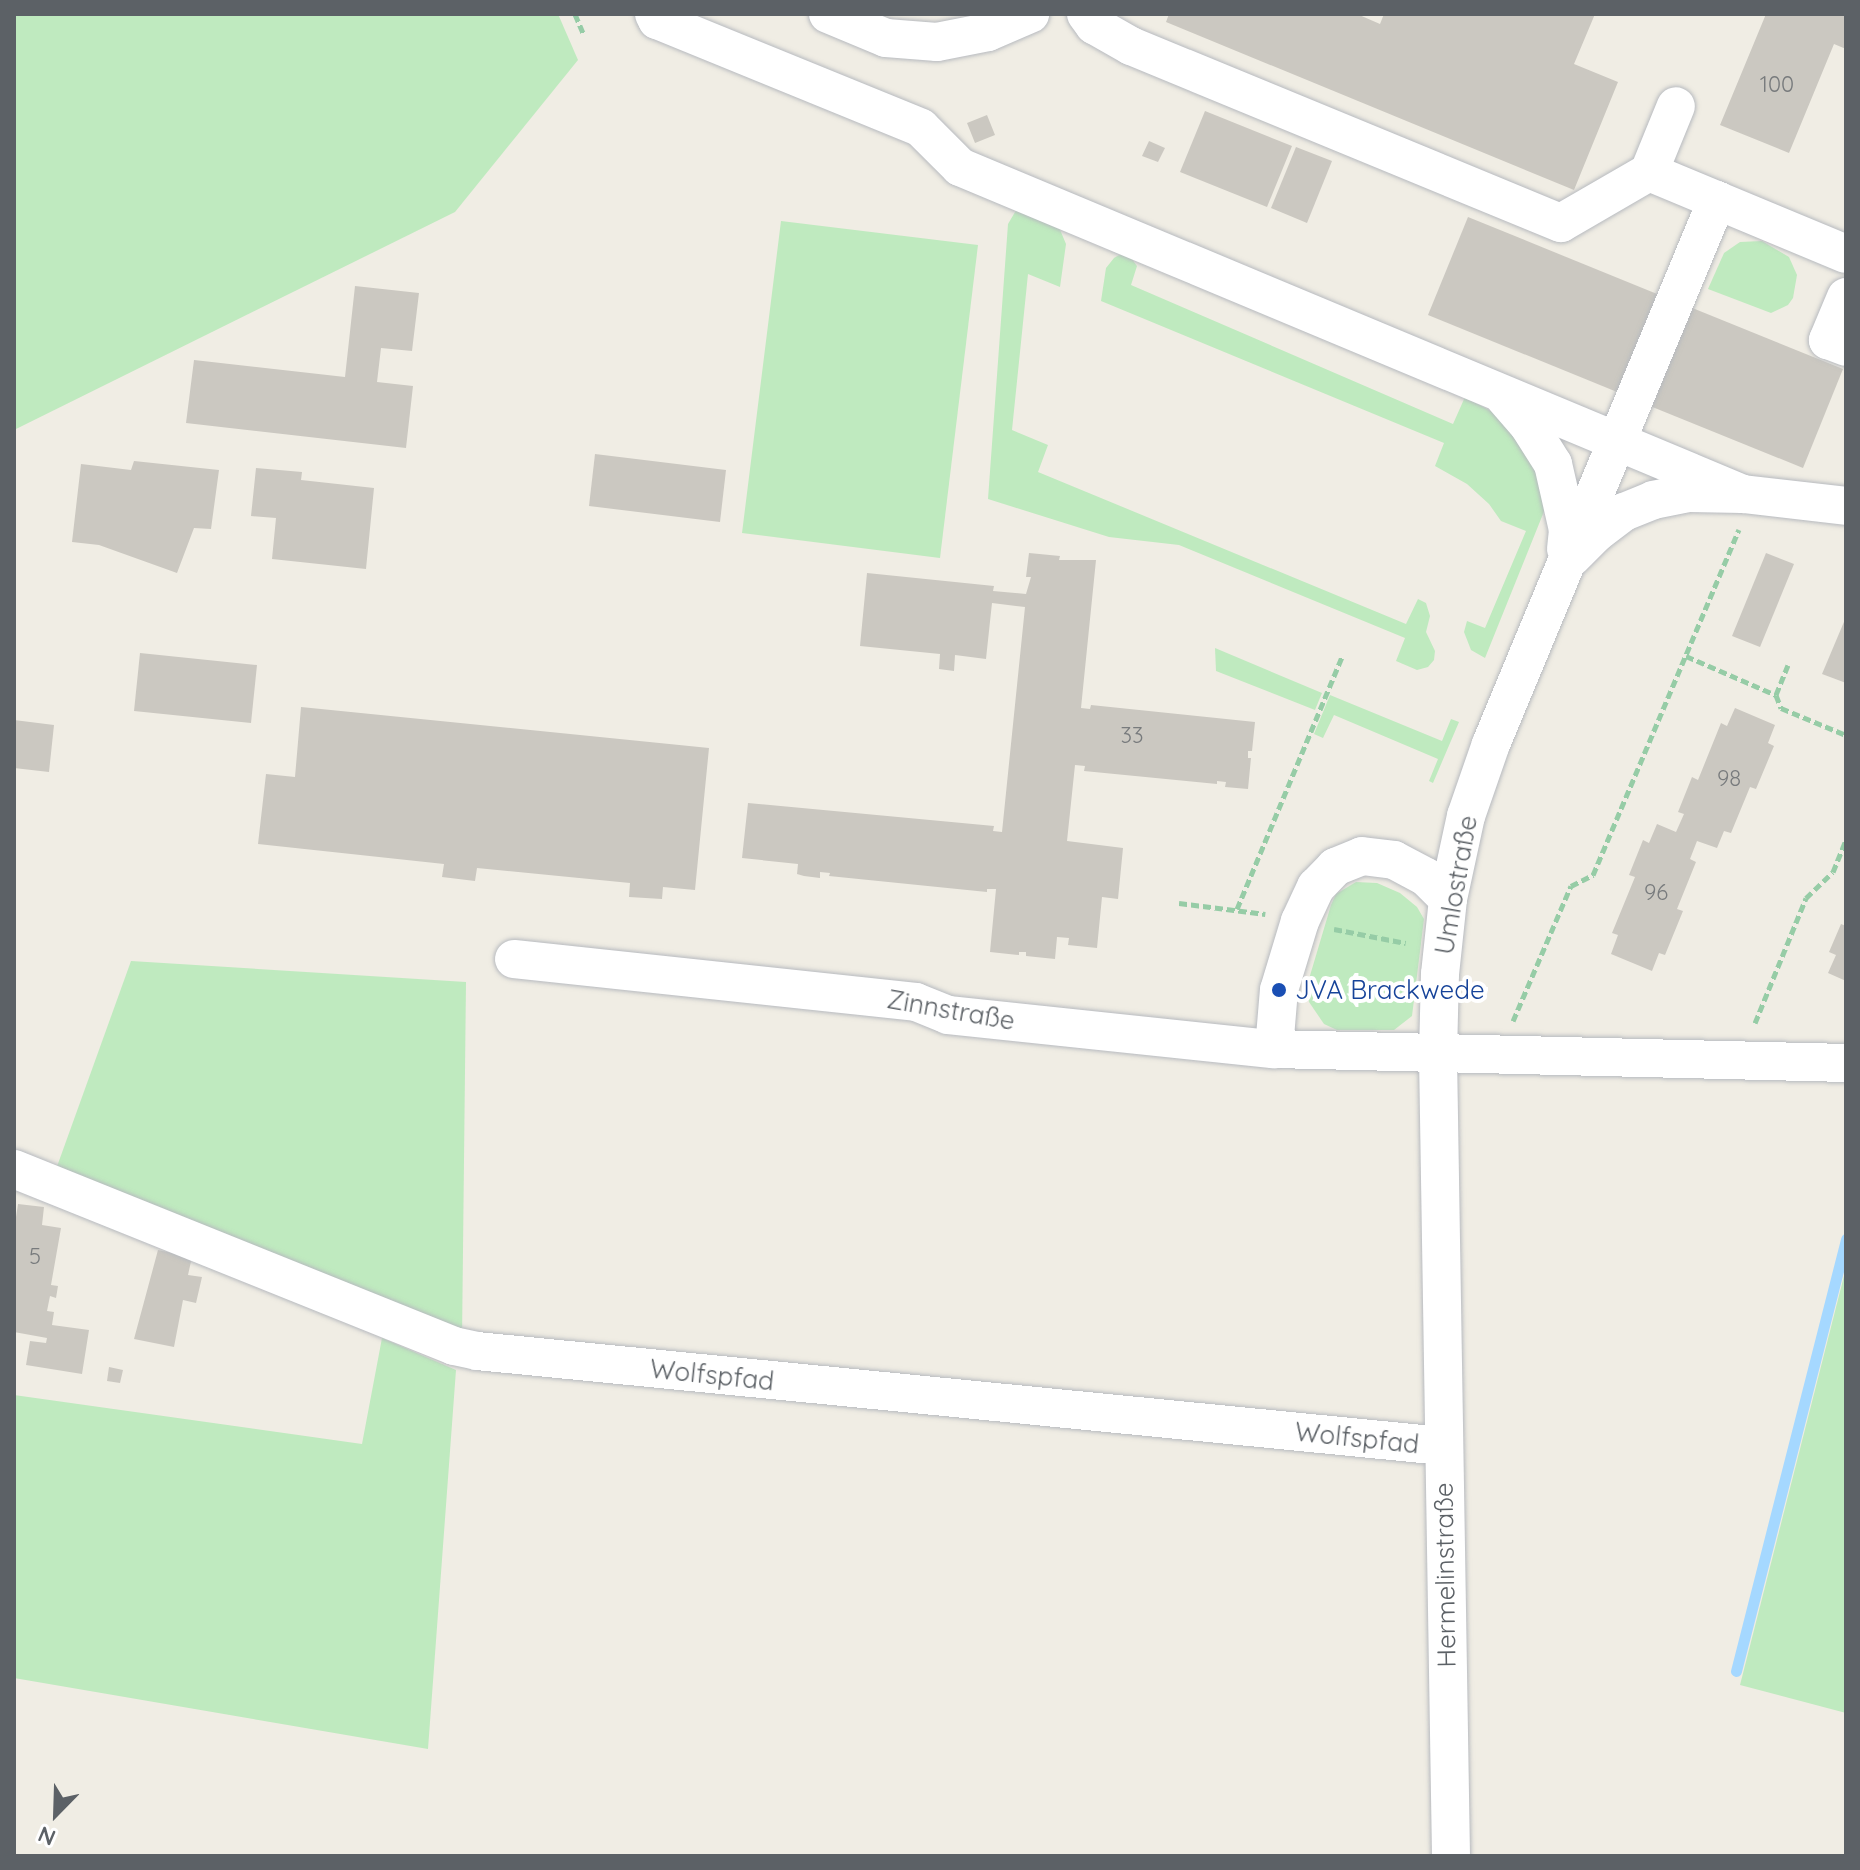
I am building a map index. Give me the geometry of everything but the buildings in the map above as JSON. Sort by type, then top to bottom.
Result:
[{"type":"street","points":[[654,14],[657,20],[921,128],[960,167],[1743,494]]},
{"type":"street","points":[[828,14],[886,38],[937,42],[988,32],[1030,14]]},
{"type":"street","points":[[1086,14],[1094,25],[1131,46],[1561,223],[1649,172],[1676,106]]},
{"type":"street","points":[[1649,172],[1846,254]]},
{"type":"street","name":"Umlostraße","points":[[1438,1055],[1440,974],[1448,899],[1466,816],[1486,756],[1564,564],[1717,200]]},
{"type":"street","points":[[1846,297],[1828,340],[1846,347]]},
{"type":"street","points":[[1499,392],[1529,426],[1553,464],[1568,530],[1564,564]]},
{"type":"street","name":"Umlostraße","points":[[1564,564],[1596,533],[1624,512],[1653,500],[1689,493],[1743,494],[1846,506]]},
{"type":"street","points":[[1274,1049],[1279,990],[1303,912],[1316,887],[1335,867],[1362,856],[1394,860],[1426,877],[1448,899]]},
{"type":"street","name":"Zinnstraße","points":[[514,959],[916,1002],[948,1015],[1274,1049],[1438,1055]]},
{"type":"street","points":[[1438,1055],[1846,1063]]},
{"type":"street","name":"Hermelinstraße","points":[[1438,1055],[1451,1856]]},
{"type":"street","name":"Wolfspfad","points":[[14,1169],[454,1346],[477,1351],[1443,1446]]},
{"type":"path","points":[[575,14],[583,33]]},
{"type":"path","points":[[1497,1057],[1571,886],[1593,875],[1743,521],[1743,494]]},
{"type":"path","points":[[1686,656],[1776,695]]},
{"type":"path","points":[[1237,909],[1342,657]]},
{"type":"path","points":[[1788,665],[1776,695],[1781,708],[1846,735]]},
{"type":"path","points":[[1740,1061],[1806,898],[1833,872],[1846,840]]},
{"type":"green space","points":[[14,14],[558,14],[578,60],[455,212],[14,430]]},
{"type":"green space","points":[[1018,207],[1058,225],[1066,244],[1060,287],[1028,274],[1012,430],[1048,445],[1038,472],[1406,624],[1418,599],[1426,603],[1430,616],[1426,632],[1435,651],[1434,660],[1428,667],[1417,670],[1396,661],[1405,638],[1179,545],[1109,537],[988,499],[1008,224]]},
{"type":"green space","points":[[781,221],[978,245],[940,558],[742,533]]},
{"type":"green space","points":[[1762,241],[1789,257],[1797,275],[1793,298],[1788,305],[1771,313],[1708,289],[1724,253],[1740,242]]},
{"type":"green space","points":[[1126,251],[1137,266],[1131,285],[1453,424],[1465,397],[1498,415],[1531,454],[1547,504],[1485,658],[1471,650],[1464,632],[1467,621],[1485,628],[1526,531],[1501,521],[1489,504],[1467,484],[1435,466],[1444,443],[1101,301],[1106,268],[1114,258]]},
{"type":"green space","points":[[1215,648],[1322,693],[1315,710],[1216,671]]},
{"type":"green space","points":[[1330,695],[1442,741],[1451,719],[1459,722],[1433,783],[1429,781],[1438,759],[1334,715],[1323,738],[1314,734]]},
{"type":"green space","points":[[1356,882],[1377,883],[1400,893],[1417,907],[1424,919],[1412,1016],[1394,1030],[1337,1030],[1324,1024],[1309,1002],[1306,989],[1331,905],[1336,894]]},
{"type":"green space","points":[[131,961],[466,982],[462,1340],[55,1172]]},
{"type":"green space","points":[[1846,1268],[1846,1713],[1740,1685]]},
{"type":"green space","points":[[382,1338],[456,1370],[428,1749],[14,1678],[14,1395],[362,1444]]},
{"type":"waterway","points":[[1736,1671],[1846,1239]]},
{"type":"place","name":"JVA Brackwede","points":[[1279,990]]}]
